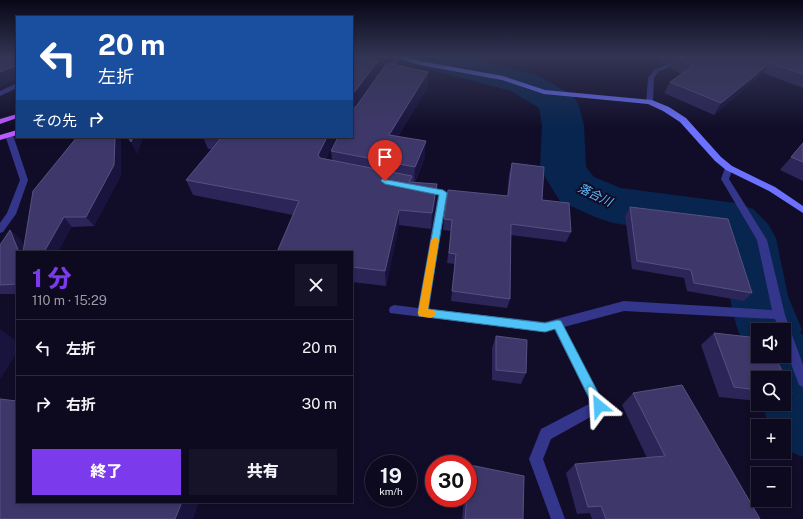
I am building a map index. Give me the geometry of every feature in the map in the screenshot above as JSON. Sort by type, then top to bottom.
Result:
[{"type":"main road","points":[[0,122],[16,116]]},
{"type":"main road","points":[[0,138],[13,133]]},
{"type":"street","points":[[510,80],[544,92],[649,102],[666,109],[683,120],[718,159],[729,168],[772,189],[803,210]]},
{"type":"street","points":[[649,102],[651,80]]},
{"type":"street","points":[[0,94],[16,86]]},
{"type":"street","points":[[0,230],[11,214],[24,180],[13,133]]},
{"type":"street","points":[[729,168],[725,179],[762,240],[779,315],[803,381]]},
{"type":"street","points":[[412,187],[443,193],[423,313]]},
{"type":"street","points":[[394,310],[545,328],[624,306],[779,315]]},
{"type":"street","points":[[558,324],[599,406],[546,434],[536,459],[558,519]]},
{"type":"building","points":[[353,80],[363,80],[353,94]]},
{"type":"building","points":[[375,80],[423,80],[389,135],[426,141],[415,167],[331,151],[338,138],[353,138],[353,107],[355,108]]},
{"type":"building","points":[[673,80],[749,80],[721,103],[670,82]]},
{"type":"building","points":[[76,138],[115,138],[114,165],[86,217],[64,217],[45,251],[23,251],[33,191]]},
{"type":"building","points":[[221,138],[326,138],[318,155],[320,158],[412,176],[409,182],[437,184],[432,213],[399,210],[385,271],[353,267],[353,251],[277,251],[299,201],[186,180]]},
{"type":"building","points":[[803,143],[803,162],[791,157]]},
{"type":"building","points":[[512,163],[544,167],[542,200],[569,203],[571,232],[511,224],[510,299],[452,291],[456,254],[449,253],[452,220],[444,219],[448,190],[508,196]]},
{"type":"building","points":[[630,207],[728,219],[752,293],[694,283],[691,270],[637,261]]},
{"type":"building","points":[[10,230],[19,251],[16,251],[16,284],[0,285],[0,245]]},
{"type":"building","points":[[714,333],[751,337],[751,363],[778,363],[782,371],[751,371],[751,389],[734,387]]},
{"type":"building","points":[[496,336],[527,340],[526,373],[496,370]]},
{"type":"building","points":[[682,385],[751,504],[751,507],[753,507],[760,519],[606,519],[601,506],[588,507],[575,464],[665,456],[633,393]]},
{"type":"building","points":[[0,399],[16,401],[16,503],[182,503],[175,519],[0,519]]},
{"type":"building","points":[[477,466],[524,476],[523,519],[465,519],[466,507],[477,507]]},
{"type":"waterway","name":"落合川","points":[[513,80],[524,83],[558,103],[563,125],[563,169],[577,189],[613,205],[735,222],[749,238],[758,296],[768,323]]},
{"type":"waterway","name":"落合川","points":[[782,363],[803,421]]},
{"type":"slow traffic","points":[[431,314],[423,313],[435,240]]},
{"type":"route","points":[[385,181],[443,193],[423,313],[545,328],[558,324],[599,406]]}]
